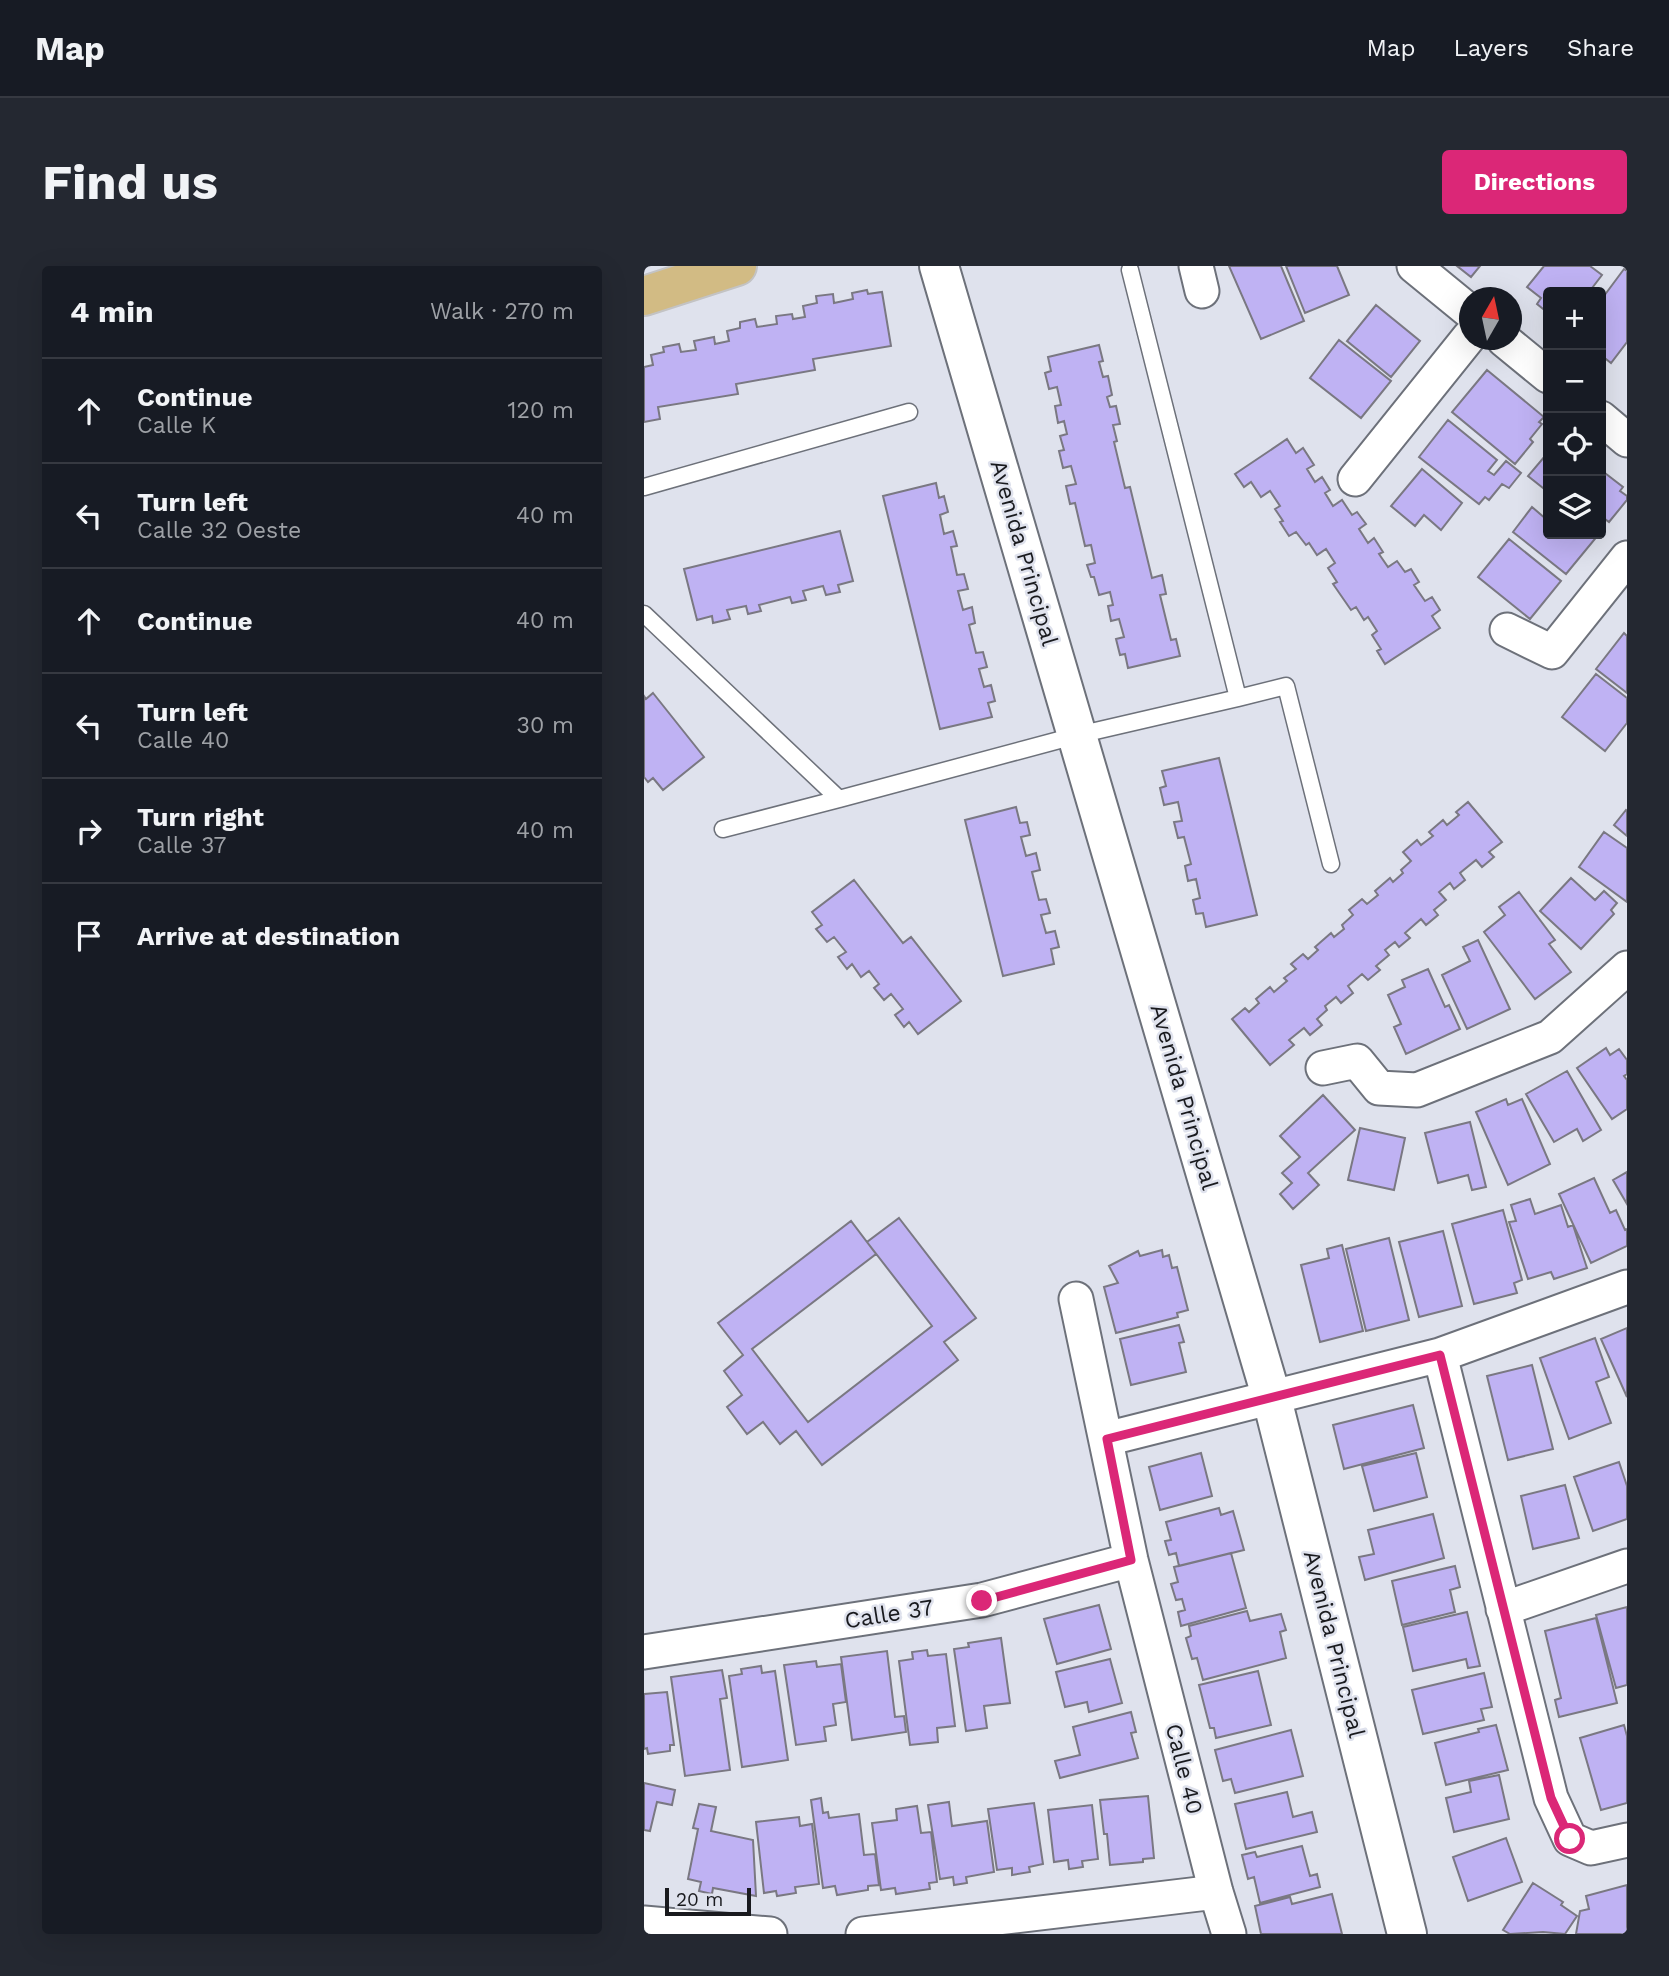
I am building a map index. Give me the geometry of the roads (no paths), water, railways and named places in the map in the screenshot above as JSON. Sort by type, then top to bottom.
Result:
[{"type":"main road","points":[[644,296],[737,266]]},
{"type":"street","name":"Avenida Principal","points":[[939,266],[1272,1399],[1407,1934]]},
{"type":"street","points":[[1414,266],[1459,303]]},
{"type":"street","points":[[1355,479],[1459,349]]},
{"type":"street","points":[[1516,350],[1543,372]]},
{"type":"street","points":[[1606,422],[1627,440]]},
{"type":"street","points":[[1507,629],[1552,652],[1627,558]]},
{"type":"street","points":[[1323,1068],[1357,1061],[1379,1088],[1417,1090],[1550,1037],[1627,968]]},
{"type":"street","points":[[1107,1439],[1440,1355],[1627,1287]]},
{"type":"street","name":"Calle 40","points":[[1076,1300],[1131,1560],[1229,1934]]},
{"type":"street","points":[[1440,1355],[1551,1798],[1570,1839],[1591,1848],[1627,1840]]},
{"type":"street","name":"Calle 37","points":[[644,1651],[982,1601],[1131,1560]]},
{"type":"street","points":[[1503,1609],[1627,1566]]},
{"type":"street","points":[[863,1934],[1216,1892]]},
{"type":"street","points":[[644,1923],[770,1934]]},
{"type":"lane","points":[[1130,270],[1238,698]]},
{"type":"lane","points":[[644,487],[909,412]]},
{"type":"lane","points":[[644,614],[839,799]]},
{"type":"lane","points":[[723,829],[1078,735],[1286,686],[1331,864]]}]
